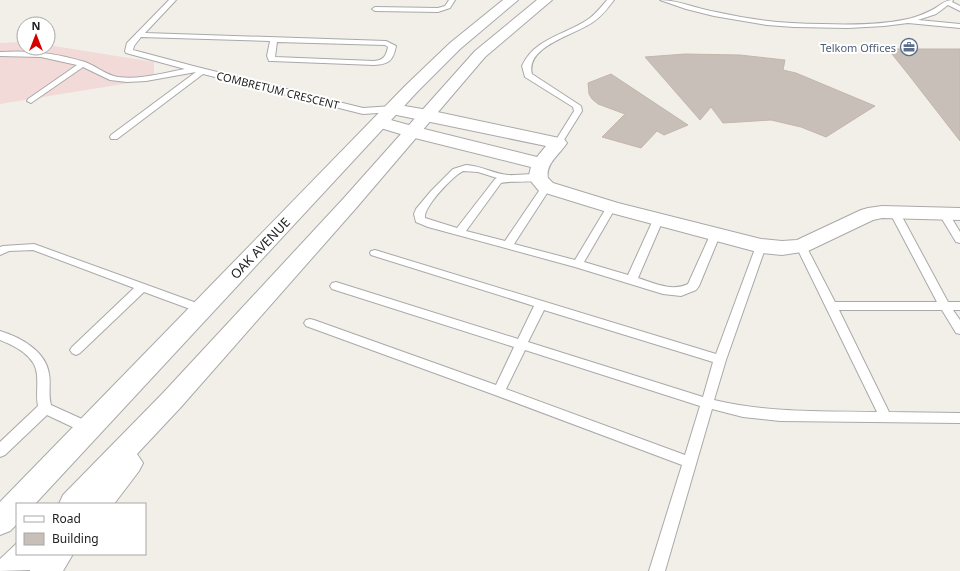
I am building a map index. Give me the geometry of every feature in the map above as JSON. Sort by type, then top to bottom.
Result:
[{"type":"street","name":"OAK AVENUE","points":[[18,503],[386,116],[455,46],[510,0]]},
{"type":"street","points":[[74,503],[172,400],[413,132],[482,51],[545,0]]},
{"type":"street","points":[[386,116],[428,115],[558,143],[542,176]]},
{"type":"street","points":[[386,116],[413,132],[438,137],[542,176],[611,207],[761,246],[782,248],[801,246],[861,216],[875,213],[952,214]]},
{"type":"street","points":[[98,503],[148,439],[172,400]]},
{"type":"street","name":"OAK AVENUE","points":[[0,522],[16,505]]},
{"type":"street","points":[[9,571],[24,555]]},
{"type":"street","points":[[45,571],[57,555]]},
{"type":"lane","points":[[139,36],[174,0]]},
{"type":"lane","points":[[375,9],[438,10],[448,7],[452,0]]},
{"type":"lane","points":[[558,143],[576,114],[578,110],[577,106],[530,76],[525,70],[526,66],[529,59],[547,43],[565,32],[590,21],[611,0]]},
{"type":"lane","points":[[663,0],[733,18],[780,24],[849,27],[904,21],[927,15],[949,1],[960,10]]},
{"type":"lane","points":[[904,21],[960,26]]},
{"type":"lane","points":[[139,36],[386,43],[392,46],[390,56],[384,62],[272,59],[271,56],[274,40]]},
{"type":"lane","name":"COMBRETUM CRESCENT","points":[[139,36],[130,45],[129,51],[198,70],[386,116]]},
{"type":"lane","points":[[0,54],[34,54],[54,57],[83,64],[112,78],[128,80],[198,70]]},
{"type":"lane","points":[[31,101],[83,64]]},
{"type":"lane","points":[[114,137],[198,70]]},
{"type":"lane","name":"COMBRETUM CRESCENT","points":[[363,111],[386,116]]},
{"type":"lane","points":[[506,178],[476,169],[459,169],[420,211],[420,220],[432,225],[508,244],[663,290],[681,292],[689,289],[695,283],[715,235]]},
{"type":"lane","points":[[460,232],[498,181],[506,178],[542,176],[508,244]]},
{"type":"lane","points":[[578,264],[611,207]]},
{"type":"lane","points":[[895,213],[945,306],[960,330]]},
{"type":"lane","points":[[952,214],[960,240]]},
{"type":"lane","points":[[631,281],[658,220]]},
{"type":"lane","points":[[657,571],[720,360],[761,246]]},
{"type":"lane","points":[[801,246],[886,418]]},
{"type":"lane","points":[[0,252],[7,248],[34,248],[201,310]]},
{"type":"lane","points":[[375,253],[720,360]]},
{"type":"lane","points":[[336,286],[707,403],[743,412],[780,416],[960,418]]},
{"type":"lane","points":[[76,350],[142,287]]},
{"type":"lane","points":[[499,391],[541,304]]},
{"type":"lane","points":[[831,306],[960,306]]},
{"type":"lane","points":[[310,323],[499,391],[689,462]]},
{"type":"lane","points":[[0,334],[16,342],[34,355],[43,372],[42,396],[45,408]]},
{"type":"lane","points":[[45,408],[88,428]]},
{"type":"lane","points":[[0,451],[45,408]]},
{"type":"shaded area","points":[[16,42],[16,56],[56,56],[56,46],[154,62],[154,79],[0,104],[0,43]]},
{"type":"building","points":[[888,49],[960,49],[960,141],[908,74]]},
{"type":"building","points":[[685,54],[740,55],[785,60],[783,70],[796,73],[875,106],[826,137],[801,127],[771,120],[723,123],[711,107],[700,120],[645,57]]},
{"type":"building","points":[[611,74],[688,125],[664,135],[657,131],[641,148],[602,137],[625,114],[598,104],[592,99],[589,94],[588,83]]},
{"type":"place","name":"Telkom Offices","points":[[909,47]]}]
